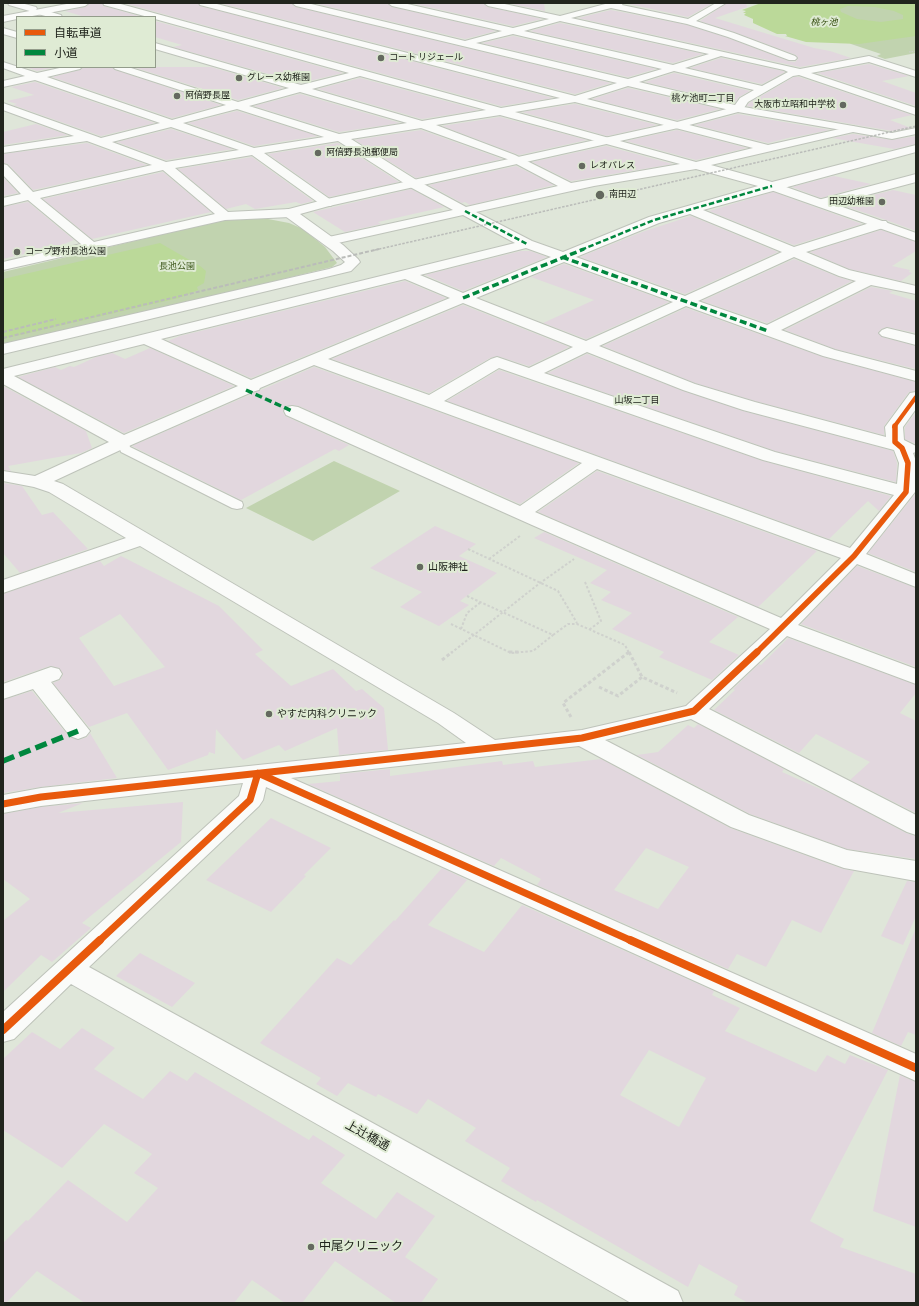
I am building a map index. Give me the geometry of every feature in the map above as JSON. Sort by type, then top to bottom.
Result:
[{"type":"street","points":[[12,3],[54,16]]},
{"type":"street","points":[[3,19],[64,3]]},
{"type":"street","points":[[3,15],[85,3]]},
{"type":"street","points":[[107,3],[155,16]]},
{"type":"street","points":[[203,3],[769,149]]},
{"type":"street","points":[[296,3],[738,109],[892,136],[916,131]]},
{"type":"street","points":[[392,3],[763,89]]},
{"type":"street","points":[[489,3],[799,72],[916,112]]},
{"type":"street","points":[[689,22],[722,3]]},
{"type":"street","points":[[394,63],[615,4],[689,22],[731,35],[819,69]]},
{"type":"street","points":[[256,27],[346,6]]},
{"type":"street","points":[[156,16],[772,186],[916,237]]},
{"type":"street","points":[[324,34],[375,22]]},
{"type":"street","points":[[198,40],[242,30]]},
{"type":"street","points":[[3,31],[16,35]]},
{"type":"street","points":[[157,48],[184,43]]},
{"type":"street","points":[[157,48],[423,124],[518,161],[569,187]]},
{"type":"street","points":[[3,202],[165,166],[576,99],[719,54]]},
{"type":"street","points":[[3,266],[225,216],[290,214],[414,184],[678,125],[738,109],[744,100],[790,74],[799,72],[869,59],[916,74]]},
{"type":"street","points":[[3,65],[172,122],[255,152],[327,204]]},
{"type":"street","points":[[3,150],[94,140],[172,122],[380,67]]},
{"type":"street","points":[[3,84],[73,68]]},
{"type":"street","points":[[121,68],[340,138],[414,184],[527,244],[829,353],[916,376]]},
{"type":"street","points":[[3,106],[165,166],[225,216]]},
{"type":"street","points":[[329,241],[569,187],[618,177],[697,165],[853,129]]},
{"type":"street","points":[[37,482],[123,442],[253,387],[314,359],[654,220],[772,186],[916,148]]},
{"type":"street","points":[[849,166],[897,183]]},
{"type":"street","points":[[3,168],[30,196],[91,246]]},
{"type":"street","points":[[822,203],[916,178]]},
{"type":"street","points":[[693,210],[844,273],[916,290]]},
{"type":"street","points":[[3,349],[325,274],[346,268],[353,262],[329,241],[290,214]]},
{"type":"street","points":[[530,373],[586,346],[794,252],[881,224]]},
{"type":"street","points":[[3,376],[527,244]]},
{"type":"street","points":[[406,274],[689,387],[749,406],[909,449]]},
{"type":"street","points":[[768,331],[869,280]]},
{"type":"street","points":[[886,333],[916,340]]},
{"type":"street","points":[[147,339],[253,387]]},
{"type":"street","points":[[314,359],[854,556],[916,581]]},
{"type":"street","points":[[430,402],[497,362],[769,456],[906,492]]},
{"type":"street","points":[[3,376],[123,442]]},
{"type":"street","points":[[909,449],[895,442],[894,427],[916,397]]},
{"type":"street","points":[[292,411],[539,521],[784,627],[916,677]]},
{"type":"street","points":[[3,804],[41,797],[582,738],[698,707],[784,627],[854,556],[906,492],[909,449]]},
{"type":"street","points":[[522,513],[594,462]]},
{"type":"street","points":[[3,476],[37,482],[56,488],[446,718],[492,749]]},
{"type":"street","points":[[3,587],[142,539]]},
{"type":"street","points":[[3,692],[44,676],[78,730]]},
{"type":"street","points":[[698,707],[916,826]]},
{"type":"street","points":[[582,738],[740,821],[844,859],[916,871]]},
{"type":"street","points":[[9,1018],[68,969],[250,800],[258,773]]},
{"type":"street","points":[[258,773],[916,1068]]},
{"type":"street","name":"上辻橋通","points":[[68,969],[665,1303]]},
{"type":"lane","points":[[123,442],[125,449],[237,505]]},
{"type":"path","points":[[489,559],[539,521]]},
{"type":"path","points":[[442,660],[540,583],[594,545]]},
{"type":"path","points":[[468,550],[558,591],[577,624]]},
{"type":"path","points":[[585,582],[601,621],[590,629]]},
{"type":"path","points":[[467,596],[553,635]]},
{"type":"path","points":[[461,629],[467,614],[481,602]]},
{"type":"path","points":[[451,624],[512,653],[534,651],[568,624],[577,624],[625,645],[642,677],[698,707]]},
{"type":"path","points":[[582,738],[563,703],[629,652]]},
{"type":"path","points":[[599,687],[618,696],[642,677]]},
{"type":"green space","points":[[857,3],[916,3],[916,53],[885,59],[877,56],[881,54],[851,44],[839,35],[828,5]]},
{"type":"green space","name":"長池公園","points":[[232,218],[268,219],[289,223],[303,229],[325,247],[337,263],[332,267],[271,282],[3,344],[3,272]]},
{"type":"green space","points":[[334,461],[400,491],[313,541],[246,508]]},
{"type":"water","name":"桃ヶ池","points":[[761,3],[916,3],[916,36],[859,44],[806,42],[785,36],[787,36],[786,34],[777,34],[753,23],[753,19],[744,15],[746,13],[743,13],[746,11],[742,10]],"holes":[[[848,6],[875,7],[894,11],[903,15],[903,19],[881,22],[857,19],[841,12],[840,9]]]},
{"type":"water","points":[[160,243],[206,271],[204,283],[197,287],[198,290],[179,298],[3,339],[3,279]]},
{"type":"building","points":[[90,3],[102,3],[104,6],[139,16],[82,16],[65,11],[85,7]]},
{"type":"building","points":[[123,3],[198,3],[200,6],[553,98],[501,106]]},
{"type":"building","points":[[219,3],[291,3],[296,7],[611,83],[575,94]]},
{"type":"building","points":[[313,3],[387,3],[392,7],[496,31],[465,39]]},
{"type":"building","points":[[410,3],[483,3],[488,7],[542,19],[513,26]]},
{"type":"building","points":[[507,3],[544,3],[545,11]]},
{"type":"building","points":[[624,3],[713,3],[688,17]]},
{"type":"building","points":[[727,3],[746,3],[747,7],[715,18],[851,58],[800,67],[578,18],[611,10],[687,25],[728,38],[788,61],[795,62],[798,59],[796,55],[700,21]]},
{"type":"building","points":[[156,21],[343,73],[301,83],[173,47],[182,45],[156,37]]},
{"type":"building","points":[[560,23],[703,54],[673,63],[530,31]]},
{"type":"building","points":[[513,36],[656,69],[628,77],[482,43]]},
{"type":"building","points":[[721,58],[785,72],[762,84],[690,68]]},
{"type":"building","points":[[869,64],[909,76],[882,81],[916,93],[916,106],[817,73]]},
{"type":"building","points":[[211,67],[283,88],[238,100],[136,68]]},
{"type":"building","points":[[29,68],[52,68],[37,71]]},
{"type":"building","points":[[83,68],[113,68],[115,70],[221,105],[172,118],[52,77]]},
{"type":"building","points":[[674,73],[750,91],[739,97],[734,103],[645,82]]},
{"type":"building","name":"大阪市立昭和中学校","points":[[794,77],[799,77],[912,115],[890,120],[911,128],[892,131],[747,106],[749,103]]},
{"type":"building","points":[[360,78],[479,110],[422,119],[318,89]]},
{"type":"building","points":[[35,82],[155,123],[101,136],[13,105],[17,104],[7,101],[34,95],[11,87]]},
{"type":"building","points":[[628,88],[720,109],[677,120],[592,99]]},
{"type":"building","points":[[300,94],[400,123],[339,132],[254,106]]},
{"type":"building","points":[[575,104],[657,125],[607,136],[522,112]]},
{"type":"building","points":[[237,111],[318,136],[254,146],[188,123]]},
{"type":"building","points":[[738,114],[830,130],[768,143],[695,125]]},
{"type":"building","points":[[500,117],[587,140],[519,155],[442,126]]},
{"type":"building","points":[[36,124],[68,135],[3,145],[3,132]]},
{"type":"building","points":[[171,129],[233,149],[166,160],[117,142]]},
{"type":"building","points":[[421,130],[502,159],[416,178],[355,140]]},
{"type":"building","points":[[677,130],[747,148],[696,160],[626,141]]},
{"type":"building","points":[[853,134],[892,140],[916,136],[916,144],[894,149],[832,138]]},
{"type":"building","points":[[87,143],[147,165],[33,190],[8,164],[3,163],[3,154]]},
{"type":"building","points":[[338,143],[399,182],[329,197],[268,154]]},
{"type":"building","points":[[606,146],[673,164],[571,181],[532,162]]},
{"type":"building","points":[[252,157],[313,201],[301,204],[296,202],[255,209],[246,204],[226,209],[178,169]]},
{"type":"building","points":[[516,166],[554,185],[470,205],[465,202],[462,203],[429,185]]},
{"type":"building","points":[[163,172],[211,212],[92,239],[43,199]]},
{"type":"building","points":[[834,176],[871,184],[821,198],[792,187]]},
{"type":"building","points":[[3,177],[18,193],[3,196]]},
{"type":"building","points":[[411,189],[444,207],[378,222],[381,224],[345,232],[313,212]]},
{"type":"building","points":[[893,190],[916,195],[916,231],[839,204]]},
{"type":"building","points":[[773,192],[862,224],[794,245],[709,211]]},
{"type":"building","points":[[28,202],[74,240],[61,245],[3,259],[3,207]]},
{"type":"building","points":[[691,216],[778,252],[685,294],[580,257],[645,231]]},
{"type":"building","points":[[881,230],[916,242],[916,251],[892,266],[910,270],[909,272],[912,273],[901,281],[849,269],[810,252]]},
{"type":"building","points":[[521,251],[530,251],[547,257],[463,291],[425,275]]},
{"type":"building","points":[[794,259],[838,277],[852,281],[767,323],[702,301]]},
{"type":"building","points":[[564,264],[669,302],[586,339],[543,323],[594,300],[531,277]]},
{"type":"building","points":[[405,281],[446,298],[251,378],[168,341],[180,336]]},
{"type":"building","points":[[871,287],[893,291],[889,293],[916,301],[916,333],[887,327],[881,329],[878,333],[882,337],[916,346],[916,369],[835,349],[785,330]]},
{"type":"building","points":[[463,305],[569,347],[529,366],[497,356],[490,358],[429,393],[332,359]]},
{"type":"building","points":[[686,308],[823,357],[916,382],[916,391],[909,392],[884,426],[884,435],[755,401],[695,383],[603,346]]},
{"type":"building","points":[[150,348],[234,386],[124,433],[18,377],[55,367],[61,370],[70,366],[74,367],[96,357],[112,353],[125,359]]},
{"type":"building","points":[[587,354],[683,391],[743,411],[893,451],[897,463],[896,482],[775,451],[548,373]]},
{"type":"building","points":[[314,367],[579,463],[520,504],[299,406],[292,405],[285,406],[283,412],[285,416],[349,445],[339,451],[335,449],[241,500],[132,446]]},
{"type":"building","points":[[499,370],[763,461],[891,496],[879,511],[868,501],[829,539],[447,401]]},
{"type":"building","points":[[3,386],[86,431],[92,448],[81,453],[8,466],[11,471],[3,470]]},
{"type":"building","points":[[916,412],[916,444],[905,439],[905,427]]},
{"type":"building","points":[[597,471],[817,551],[758,607],[538,512]]},
{"type":"building","points":[[3,483],[22,486],[42,515],[53,512],[88,549],[20,573],[3,553]]},
{"type":"building","points":[[916,493],[916,572],[868,553]]},
{"type":"building","points":[[435,526],[476,544],[459,556],[497,573],[460,601],[469,605],[439,626],[400,607],[422,592],[370,568]]},
{"type":"building","points":[[544,532],[738,617],[709,642],[739,655],[712,680],[659,657],[664,652],[612,629],[632,613],[601,600],[611,592],[590,583],[607,570],[534,538]]},
{"type":"building","points":[[121,556],[219,606],[263,650],[255,654],[291,686],[333,669],[356,691],[362,689],[384,708],[388,750],[339,755],[337,728],[285,751],[279,745],[243,760],[216,729],[215,754],[209,752],[208,755],[168,770],[127,713],[89,727],[53,683],[60,680],[63,675],[59,668],[50,666],[3,682],[3,594],[100,561],[104,566]],"holes":[[[120,614],[165,667],[114,686],[79,638]]]},
{"type":"building","points":[[857,566],[916,588],[916,667],[801,624]]},
{"type":"building","points":[[788,638],[916,685],[916,693],[900,713],[916,721],[916,813],[850,780],[870,762],[816,734],[799,753],[714,710],[735,690],[733,689],[759,664],[761,665]]},
{"type":"building","points":[[32,691],[69,737],[79,740],[87,737],[90,733],[117,778],[3,793],[3,700]]},
{"type":"building","points":[[698,724],[784,769],[782,772],[834,795],[906,833],[916,836],[916,859],[847,849],[750,814],[637,755],[658,752],[688,725],[694,728]]},
{"type":"building","points":[[601,759],[730,828],[843,869],[854,871],[821,933],[792,920],[766,967],[737,954],[728,969],[537,885],[541,879],[501,858],[494,866],[308,784],[340,781],[340,774],[390,769],[390,776],[502,761],[503,765],[533,761],[535,767]],"holes":[[[646,848],[689,867],[658,909],[614,890]]]},
{"type":"building","points":[[183,802],[181,842],[82,923],[91,928],[52,962],[41,955],[3,992],[3,921],[30,899],[3,879],[3,814],[41,807],[83,803],[58,813]]},
{"type":"building","points":[[271,818],[331,848],[304,875],[306,876],[271,912],[206,880]]},
{"type":"building","points":[[442,868],[467,880],[428,925],[484,952],[522,905],[714,991],[712,995],[740,1008],[725,1031],[816,1072],[827,1055],[845,1064],[850,1055],[888,1070],[810,1221],[844,1239],[840,1247],[916,1274],[916,1303],[748,1303],[734,1295],[738,1286],[699,1264],[688,1287],[537,1200],[536,1202],[501,1181],[510,1168],[465,1141],[476,1128],[428,1099],[417,1114],[378,1094],[376,1097],[348,1083],[337,1096],[316,1084],[321,1078],[260,1043],[337,958],[351,965],[394,920],[395,921]],"holes":[[[649,1050],[706,1078],[679,1127],[620,1095]]]},
{"type":"building","points":[[907,881],[916,882],[916,916],[903,945],[881,936]]},
{"type":"building","points":[[916,928],[916,1035],[908,1032],[901,1046],[872,1033]]},
{"type":"building","points":[[140,953],[195,983],[172,1007],[116,976]]},
{"type":"building","points":[[82,1028],[115,1048],[94,1069],[143,1099],[170,1071],[187,1081],[195,1072],[309,1140],[313,1135],[345,1155],[321,1183],[376,1219],[397,1192],[435,1216],[405,1257],[438,1279],[421,1303],[396,1303],[335,1261],[302,1303],[285,1303],[252,1280],[234,1303],[85,1303],[37,1271],[6,1303],[3,1303],[3,1243],[26,1220],[28,1221],[68,1180],[127,1222],[158,1188],[134,1173],[152,1154],[104,1124],[62,1168],[3,1130],[3,1059],[32,1032],[60,1049]]},
{"type":"building","points":[[900,1075],[916,1082],[916,1227],[873,1211]]},
{"type":"railway","points":[[375,250],[916,126]]},
{"type":"railway","points":[[3,338],[379,249]]},
{"type":"railway","points":[[3,332],[56,319]]},
{"type":"marked path","points":[[463,298],[654,220],[772,186]]},
{"type":"marked path","points":[[465,211],[527,244]]},
{"type":"marked path","points":[[562,257],[768,331]]},
{"type":"marked path","points":[[246,390],[292,411]]},
{"type":"marked path","points":[[3,761],[78,731]]},
{"type":"cycle path","points":[[3,804],[41,797],[582,738],[694,711],[784,627],[854,556],[906,492],[908,463],[902,448],[895,442],[894,427],[916,397]]},
{"type":"cycle path","points":[[3,1030],[250,800],[258,773],[916,1068]]},
{"type":"place","name":"コート リジェール","points":[[381,58]]},
{"type":"place","name":"グレース幼稚園","points":[[239,78]]},
{"type":"place","name":"阿倍野長屋","points":[[177,96]]},
{"type":"place","name":"大阪市立昭和中学校","points":[[843,105]]},
{"type":"place","name":"阿倍野長池郵便局","points":[[318,153]]},
{"type":"place","name":"レオパレス","points":[[582,166]]},
{"type":"place","name":"南田辺","points":[[600,195]]},
{"type":"place","name":"田辺幼稚園","points":[[882,202]]},
{"type":"place","name":"コープ野村長池公園","points":[[17,252]]},
{"type":"place","name":"山阪神社","points":[[420,567]]},
{"type":"place","name":"やすだ内科クリニック","points":[[269,714]]},
{"type":"place","name":"中尾クリニック","points":[[311,1247]]},
{"type":"district","name":"桃ケ池町二丁目","points":[[703,99]]},
{"type":"district","name":"山坂二丁目","points":[[637,401]]}]
